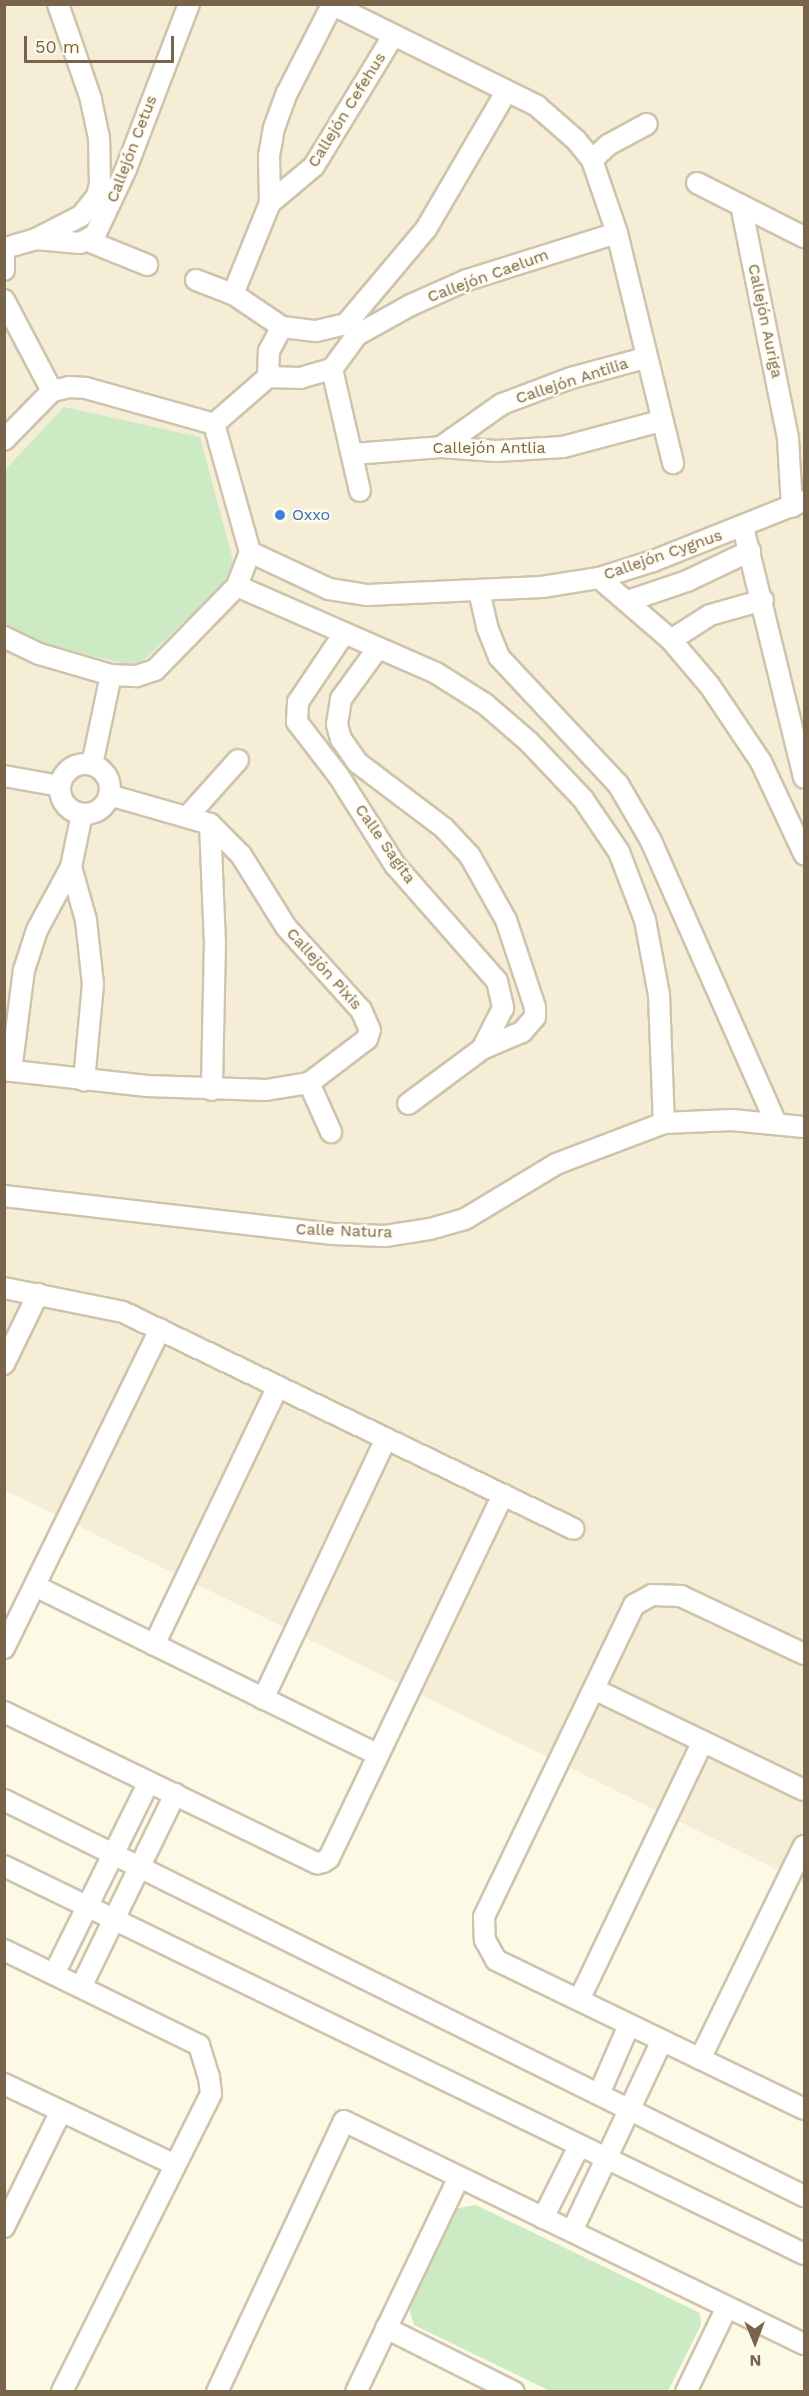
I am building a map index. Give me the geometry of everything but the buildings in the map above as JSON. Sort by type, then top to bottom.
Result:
[{"type":"street","name":"Callejón Cetus","points":[[36,239],[88,241],[101,226],[105,198],[91,99],[58,4]]},
{"type":"street","name":"Callejón Cetus","points":[[5,248],[36,239],[81,216],[105,198],[189,4]]},
{"type":"street","name":"Callejón Cefehus","points":[[233,294],[270,203],[269,156],[274,128],[287,93],[332,5],[506,92]]},
{"type":"street","name":"Callejón Cefehus","points":[[270,203],[314,166],[393,36]]},
{"type":"street","points":[[506,92],[556,121],[592,160],[617,233],[645,358],[673,463]]},
{"type":"street","name":"Callejón Caelum","points":[[332,369],[351,330],[426,229],[506,92]]},
{"type":"street","points":[[592,160],[608,145],[647,124]]},
{"type":"street","points":[[697,183],[804,237]]},
{"type":"street","name":"Callejón Auriga","points":[[741,205],[786,428],[798,504]]},
{"type":"street","name":"Callejón Caelum","points":[[282,327],[316,332],[351,330],[467,280],[617,233]]},
{"type":"street","points":[[88,241],[147,265]]},
{"type":"street","points":[[4,270],[5,248]]},
{"type":"street","points":[[196,280],[233,294],[282,327],[269,351],[267,377]]},
{"type":"street","points":[[4,300],[52,391]]},
{"type":"street","name":"Callejón Antilia","points":[[441,447],[502,404],[571,378],[645,358]]},
{"type":"street","points":[[213,424],[267,377],[300,378],[332,369],[360,491]]},
{"type":"street","points":[[4,440],[52,391],[86,388],[213,424]]},
{"type":"street","name":"Callejón Antlia","points":[[353,454],[441,447],[496,450],[563,447],[661,421]]},
{"type":"street","points":[[4,637],[39,654],[111,675],[136,676],[155,670],[237,586],[250,552],[213,424]]},
{"type":"street","name":"Callejón Cygnus","points":[[250,552],[329,589],[368,595],[480,591],[599,578],[743,527],[798,504]]},
{"type":"street","points":[[743,527],[763,600],[804,778]]},
{"type":"street","name":"Callejón Cygnus","points":[[628,601],[687,581],[750,551]]},
{"type":"street","points":[[599,578],[671,640],[710,686],[760,762],[804,854]]},
{"type":"street","points":[[237,586],[343,635],[436,673],[485,704],[584,799],[619,852],[645,920],[659,995],[664,1123]]},
{"type":"street","points":[[480,591],[487,627],[499,657],[618,784],[651,842],[775,1121]]},
{"type":"street","points":[[671,640],[710,615],[763,600]]},
{"type":"street","name":"Calle Sagita","points":[[343,635],[306,687],[295,711],[304,734],[338,776],[395,865],[497,981]]},
{"type":"street","points":[[378,648],[350,686],[337,712],[341,739],[358,762],[444,828],[470,856],[506,920],[535,1017],[522,1032],[482,1049],[408,1104]]},
{"type":"street","points":[[92,765],[111,675]]},
{"type":"street","points":[[188,816],[238,760]]},
{"type":"street","points":[[338,776],[358,762]]},
{"type":"street","points":[[92,765],[107,777],[110,795],[99,810],[82,814],[68,807],[60,786],[71,768],[92,765]]},
{"type":"street","points":[[4,776],[60,786]]},
{"type":"street","name":"Callejón Pixis","points":[[8,1070],[84,1080],[212,1090],[266,1090],[309,1083],[359,1047],[370,1030],[368,1021],[286,927],[241,855],[210,824],[110,795]]},
{"type":"street","points":[[8,1070],[24,970],[37,930],[71,867],[82,814]]},
{"type":"street","points":[[210,824],[215,941],[212,1090]]},
{"type":"street","points":[[71,867],[86,920],[93,984],[84,1080]]},
{"type":"street","points":[[482,1049],[503,1008],[497,981],[520,963]]},
{"type":"street","points":[[309,1083],[331,1132]]},
{"type":"street","name":"Calle Natura","points":[[4,1196],[333,1234],[385,1236],[430,1229],[465,1219],[556,1164],[664,1123],[775,1121],[804,1126]]},
{"type":"street","points":[[4,1288],[123,1312],[573,1529]]},
{"type":"street","points":[[4,1364],[38,1294]]},
{"type":"street","points":[[4,1648],[160,1329]]},
{"type":"street","points":[[154,1645],[278,1386]]},
{"type":"street","points":[[263,1699],[386,1439]]},
{"type":"street","points":[[4,1712],[316,1863],[322,1862],[329,1858],[503,1495]]},
{"type":"street","points":[[35,1586],[378,1755]]},
{"type":"street","points":[[804,1654],[681,1596],[652,1595],[634,1605],[484,1917],[485,1940],[496,1960],[804,2109]]},
{"type":"street","points":[[594,1689],[804,1790]]},
{"type":"street","points":[[579,2000],[703,1741]]},
{"type":"street","points":[[54,1974],[149,1782]]},
{"type":"street","points":[[81,1988],[138,1866],[175,1794]]},
{"type":"street","points":[[4,1800],[804,2196]]},
{"type":"street","points":[[700,2059],[804,1846]]},
{"type":"street","points":[[4,1866],[804,2254]]},
{"type":"street","points":[[4,1950],[199,2045],[206,2058],[211,2094],[62,2391]]},
{"type":"street","points":[[599,2094],[629,2025]]},
{"type":"street","points":[[572,2232],[662,2041]]},
{"type":"street","points":[[4,2084],[175,2165]]},
{"type":"street","points":[[4,2227],[61,2111]]},
{"type":"street","points":[[217,2391],[344,2121],[804,2344]]},
{"type":"street","points":[[543,2218],[579,2146]]},
{"type":"street","points":[[356,2391],[459,2177]]},
{"type":"street","points":[[686,2391],[727,2307]]},
{"type":"street","points":[[386,2328],[514,2391]]},
{"type":"shaded area","points":[[4,5],[804,5],[804,1883],[5,1490]]},
{"type":"green space","points":[[64,407],[200,437],[234,564],[227,579],[137,667],[7,634],[4,625],[4,471]]},
{"type":"green space","points":[[476,2205],[700,2313],[701,2325],[668,2391],[550,2391],[414,2325],[409,2308],[458,2208]]},
{"type":"place","name":"Oxxo","points":[[280,515]]}]
